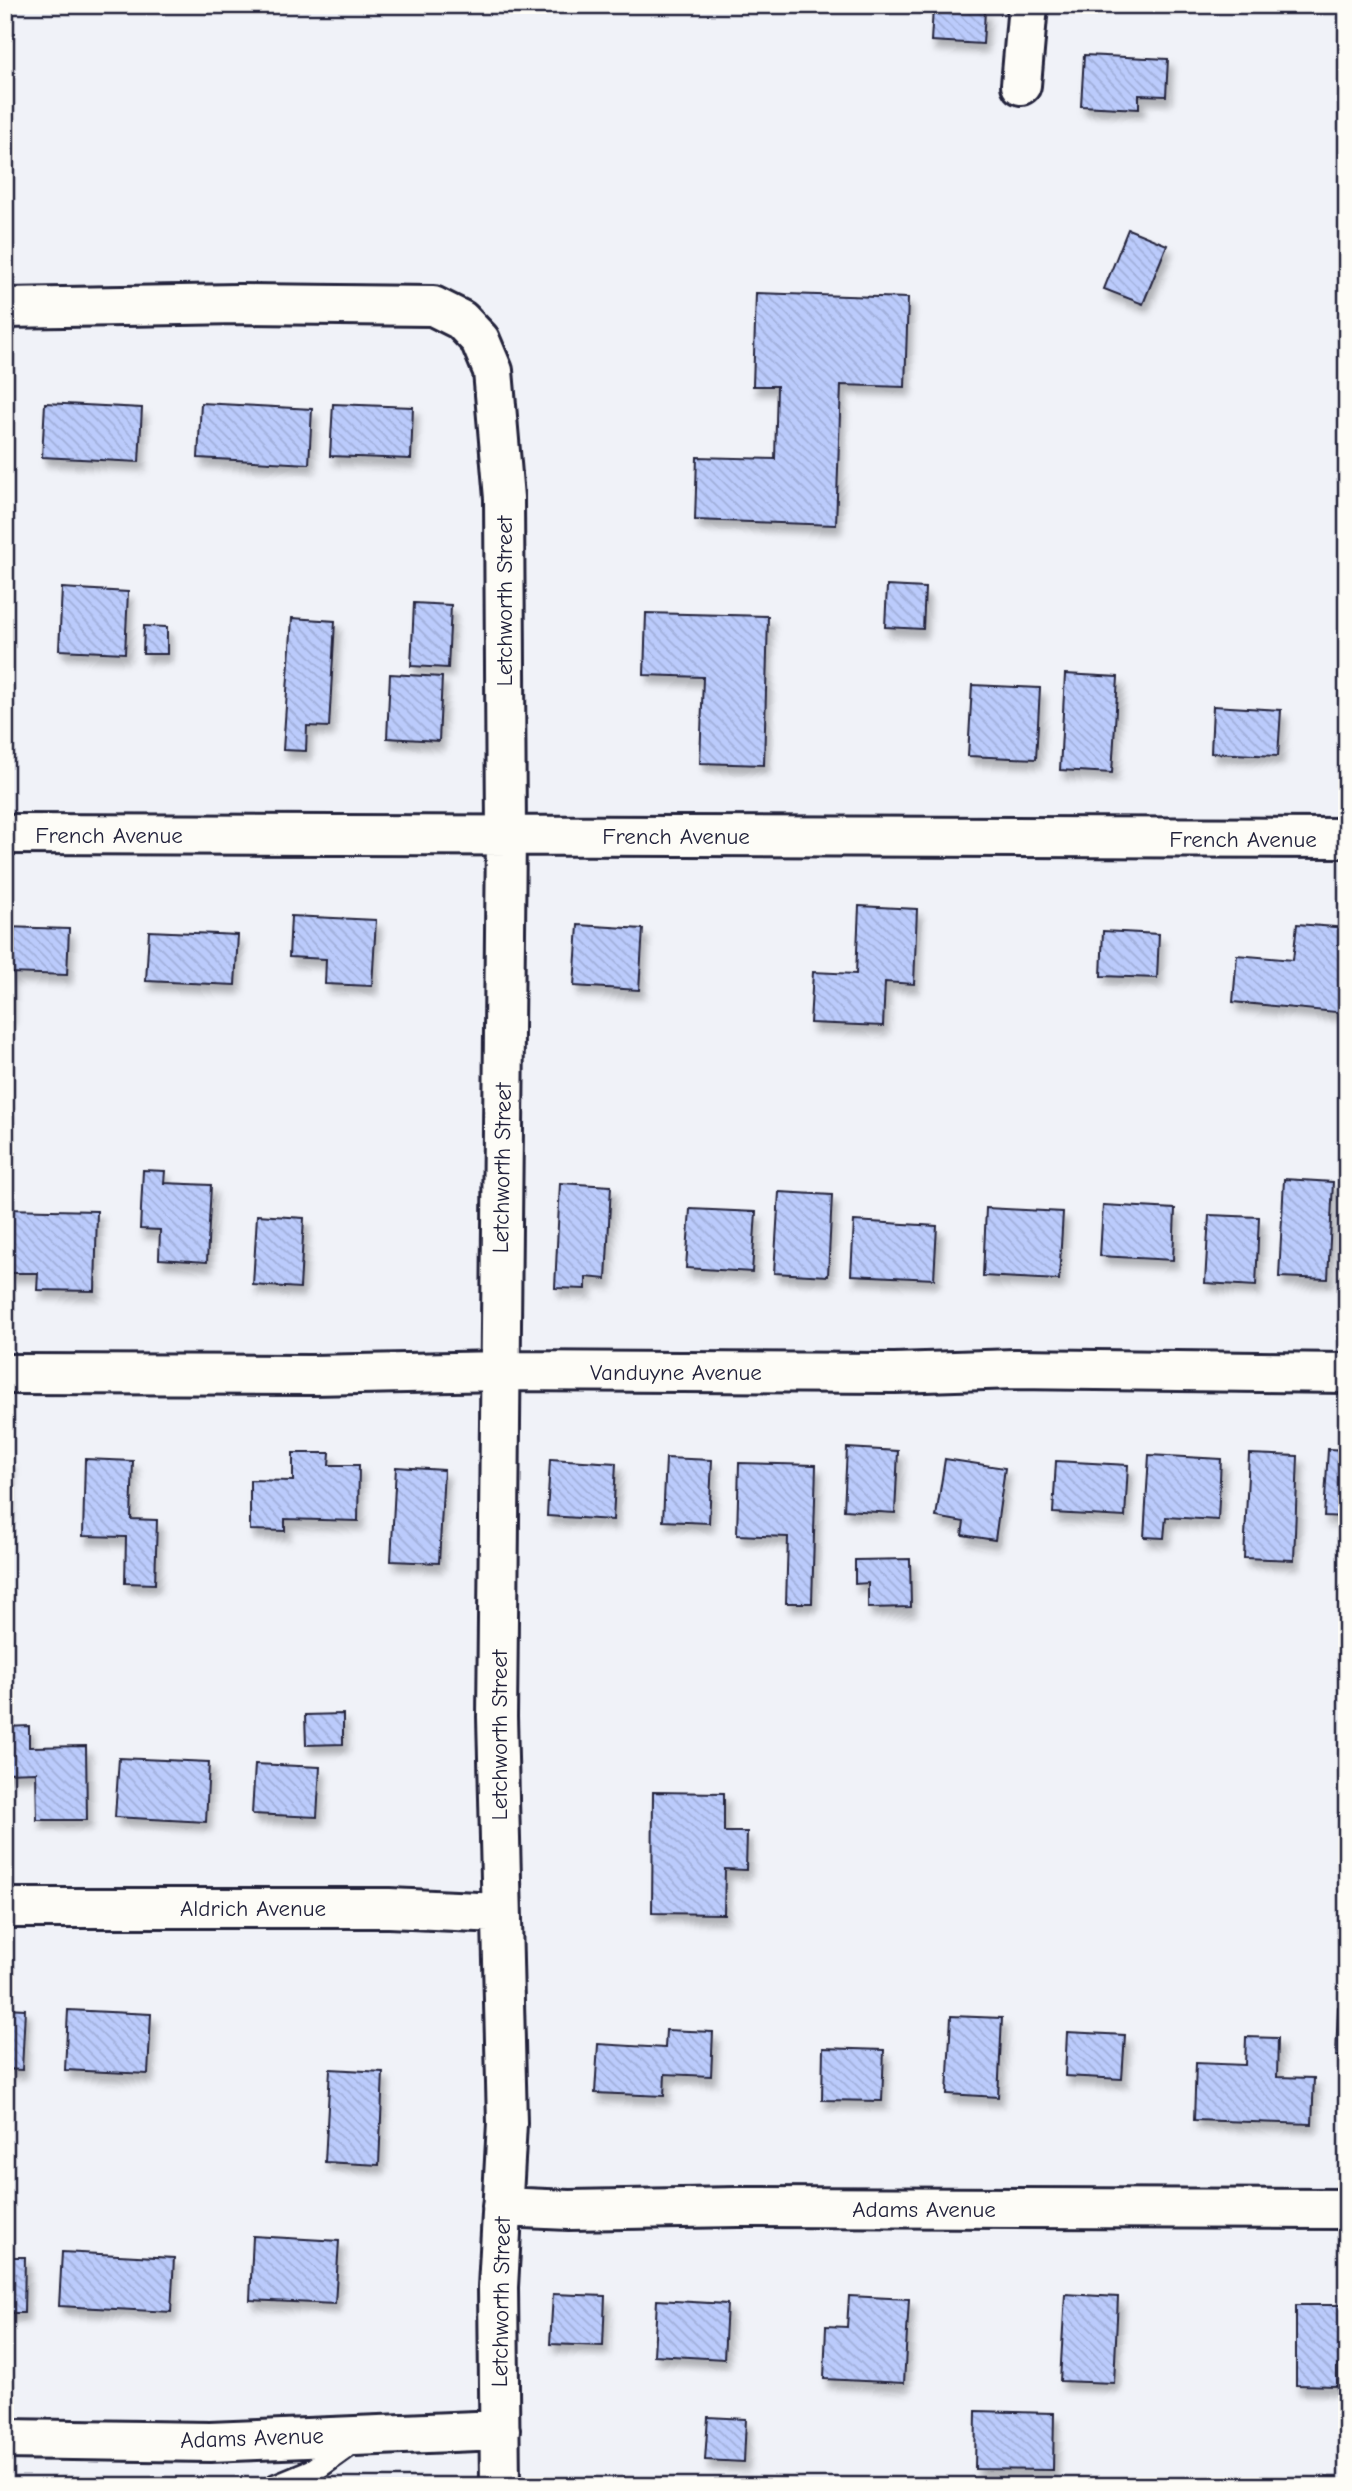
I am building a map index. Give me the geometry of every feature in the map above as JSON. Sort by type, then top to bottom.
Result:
[{"type":"street","points":[[1021,85],[1028,5]]},
{"type":"street","name":"Letchworth Street","points":[[5,308],[393,304],[433,306],[461,320],[480,340],[493,371],[504,499],[506,835],[497,1717],[507,2123],[498,2287],[500,2486]]},
{"type":"street","name":"French Avenue","points":[[5,834],[1347,838]]},
{"type":"street","name":"Vanduyne Avenue","points":[[5,1374],[312,1375],[500,1371],[895,1373],[1015,1369],[1347,1373]]},
{"type":"street","name":"Aldrich Avenue","points":[[5,1908],[389,1908],[500,1913]]},
{"type":"street","name":"Adams Avenue","points":[[502,2207],[569,2210],[738,2207],[1347,2209]]},
{"type":"street","name":"Adams Avenue","points":[[5,2439],[209,2442],[500,2430]]},
{"type":"lane","points":[[276,2486],[312,2470],[364,2434]]},
{"type":"building","points":[[933,8],[985,11],[983,44],[931,41]]},
{"type":"building","points":[[1084,55],[1168,59],[1166,96],[1139,95],[1139,109],[1081,106]]},
{"type":"building","points":[[1128,229],[1167,245],[1143,304],[1104,289]]},
{"type":"building","points":[[756,293],[908,298],[905,387],[841,385],[836,525],[695,520],[697,457],[775,459],[777,386],[753,386]]},
{"type":"building","points":[[45,403],[142,408],[139,462],[42,457]]},
{"type":"building","points":[[201,403],[312,409],[309,464],[198,458]]},
{"type":"building","points":[[333,404],[413,407],[411,459],[330,456]]},
{"type":"building","points":[[887,586],[925,588],[923,629],[885,627]]},
{"type":"building","points":[[62,588],[128,592],[125,653],[59,650]]},
{"type":"building","points":[[414,603],[451,605],[448,668],[411,666]]},
{"type":"building","points":[[646,613],[768,616],[764,765],[700,763],[703,677],[644,675]]},
{"type":"building","points":[[292,618],[335,621],[329,727],[307,726],[306,751],[283,750]]},
{"type":"building","points":[[144,626],[167,627],[167,654],[143,654]]},
{"type":"building","points":[[390,674],[442,677],[439,741],[387,738]]},
{"type":"building","points":[[1065,674],[1118,677],[1112,773],[1060,770]]},
{"type":"building","points":[[972,685],[1040,688],[1036,759],[968,756]]},
{"type":"building","points":[[1213,706],[1281,710],[1278,756],[1211,753]]},
{"type":"building","points":[[859,906],[917,909],[914,984],[885,982],[883,1026],[810,1023],[813,972],[856,974]]},
{"type":"building","points":[[291,916],[376,920],[372,986],[325,984],[326,959],[289,957]]},
{"type":"building","points":[[1297,924],[1347,928],[1346,1013],[1233,1002],[1237,955],[1293,960]]},
{"type":"building","points":[[578,925],[643,929],[639,990],[574,986]]},
{"type":"building","points":[[5,927],[69,929],[67,975],[10,973],[9,1017],[5,1017]]},
{"type":"building","points":[[149,931],[238,935],[235,985],[146,981]]},
{"type":"building","points":[[1103,931],[1159,934],[1157,978],[1101,976]]},
{"type":"building","points":[[143,1170],[165,1171],[164,1183],[211,1185],[207,1262],[159,1259],[160,1230],[140,1229]]},
{"type":"building","points":[[1284,1179],[1333,1182],[1328,1279],[1279,1277]]},
{"type":"building","points":[[560,1183],[611,1186],[606,1279],[586,1277],[586,1289],[555,1288]]},
{"type":"building","points":[[779,1192],[832,1195],[828,1276],[774,1273]]},
{"type":"building","points":[[1103,1205],[1175,1209],[1173,1260],[1100,1256]]},
{"type":"building","points":[[986,1208],[1063,1212],[1059,1280],[983,1276]]},
{"type":"building","points":[[5,1209],[97,1211],[95,1291],[37,1290],[38,1273],[5,1273]]},
{"type":"building","points":[[690,1209],[756,1212],[752,1272],[686,1268]]},
{"type":"building","points":[[257,1215],[304,1218],[300,1288],[253,1285]]},
{"type":"building","points":[[1209,1215],[1259,1217],[1256,1286],[1205,1283]]},
{"type":"building","points":[[854,1221],[937,1226],[934,1279],[851,1275]]},
{"type":"building","points":[[847,1448],[898,1451],[895,1513],[844,1510]]},
{"type":"building","points":[[1328,1449],[1347,1450],[1347,1517],[1324,1516]]},
{"type":"building","points":[[293,1453],[330,1453],[329,1465],[359,1465],[358,1521],[285,1519],[285,1531],[250,1530],[250,1480],[293,1481]]},
{"type":"building","points":[[1249,1454],[1298,1456],[1294,1560],[1244,1558]]},
{"type":"building","points":[[1149,1455],[1221,1459],[1218,1520],[1166,1517],[1164,1538],[1144,1537]]},
{"type":"building","points":[[666,1458],[712,1460],[709,1523],[663,1521]]},
{"type":"building","points":[[85,1459],[133,1461],[131,1519],[157,1520],[155,1584],[125,1583],[126,1537],[83,1536]]},
{"type":"building","points":[[550,1459],[616,1463],[613,1520],[547,1516]]},
{"type":"building","points":[[945,1459],[1005,1468],[995,1540],[962,1535],[964,1522],[936,1517]]},
{"type":"building","points":[[5,1461],[9,1461],[7,1514],[5,1514]]},
{"type":"building","points":[[1056,1461],[1128,1465],[1125,1517],[1053,1513]]},
{"type":"building","points":[[739,1463],[816,1465],[812,1603],[786,1603],[788,1537],[737,1535]]},
{"type":"building","points":[[396,1467],[444,1470],[439,1563],[391,1561]]},
{"type":"building","points":[[910,1559],[911,1607],[868,1608],[868,1583],[855,1584],[855,1560]]},
{"type":"building","points":[[343,1714],[343,1744],[306,1745],[305,1715]]},
{"type":"building","points":[[29,1726],[29,1747],[86,1746],[87,1820],[37,1820],[36,1772],[5,1773],[5,1727]]},
{"type":"building","points":[[119,1758],[209,1762],[206,1822],[115,1817]]},
{"type":"building","points":[[255,1764],[320,1767],[317,1817],[252,1814]]},
{"type":"building","points":[[653,1792],[724,1793],[724,1832],[747,1832],[746,1870],[725,1869],[724,1914],[652,1913]]},
{"type":"building","points":[[1338,2007],[1347,2007],[1347,2056],[1336,2056]]},
{"type":"building","points":[[5,2008],[25,2009],[22,2070],[5,2069]]},
{"type":"building","points":[[68,2010],[151,2014],[148,2074],[65,2070]]},
{"type":"building","points":[[951,2016],[1002,2018],[998,2097],[947,2094]]},
{"type":"building","points":[[666,2030],[713,2032],[711,2076],[665,2074],[664,2096],[595,2093],[598,2044],[665,2048]]},
{"type":"building","points":[[1067,2032],[1125,2035],[1122,2079],[1065,2076]]},
{"type":"building","points":[[1246,2037],[1278,2038],[1277,2077],[1314,2078],[1312,2124],[1194,2120],[1196,2063],[1245,2065]]},
{"type":"building","points":[[823,2048],[884,2050],[882,2101],[822,2100]]},
{"type":"building","points":[[330,2069],[383,2072],[379,2165],[325,2162]]},
{"type":"building","points":[[253,2236],[339,2241],[335,2304],[250,2300]]},
{"type":"building","points":[[62,2252],[174,2258],[171,2312],[59,2306]]},
{"type":"building","points":[[5,2257],[25,2257],[24,2313],[5,2313]]},
{"type":"building","points":[[553,2294],[605,2296],[603,2346],[550,2344]]},
{"type":"building","points":[[1065,2294],[1118,2297],[1114,2383],[1060,2381]]},
{"type":"building","points":[[849,2296],[909,2299],[904,2383],[824,2379],[826,2326],[847,2327]]},
{"type":"building","points":[[657,2300],[727,2304],[724,2359],[654,2355]]},
{"type":"building","points":[[1296,2305],[1347,2305],[1347,2365],[1337,2365],[1337,2386],[1296,2385]]},
{"type":"building","points":[[976,2411],[1054,2413],[1053,2470],[975,2469]]},
{"type":"building","points":[[708,2417],[746,2419],[744,2462],[705,2460]]}]
